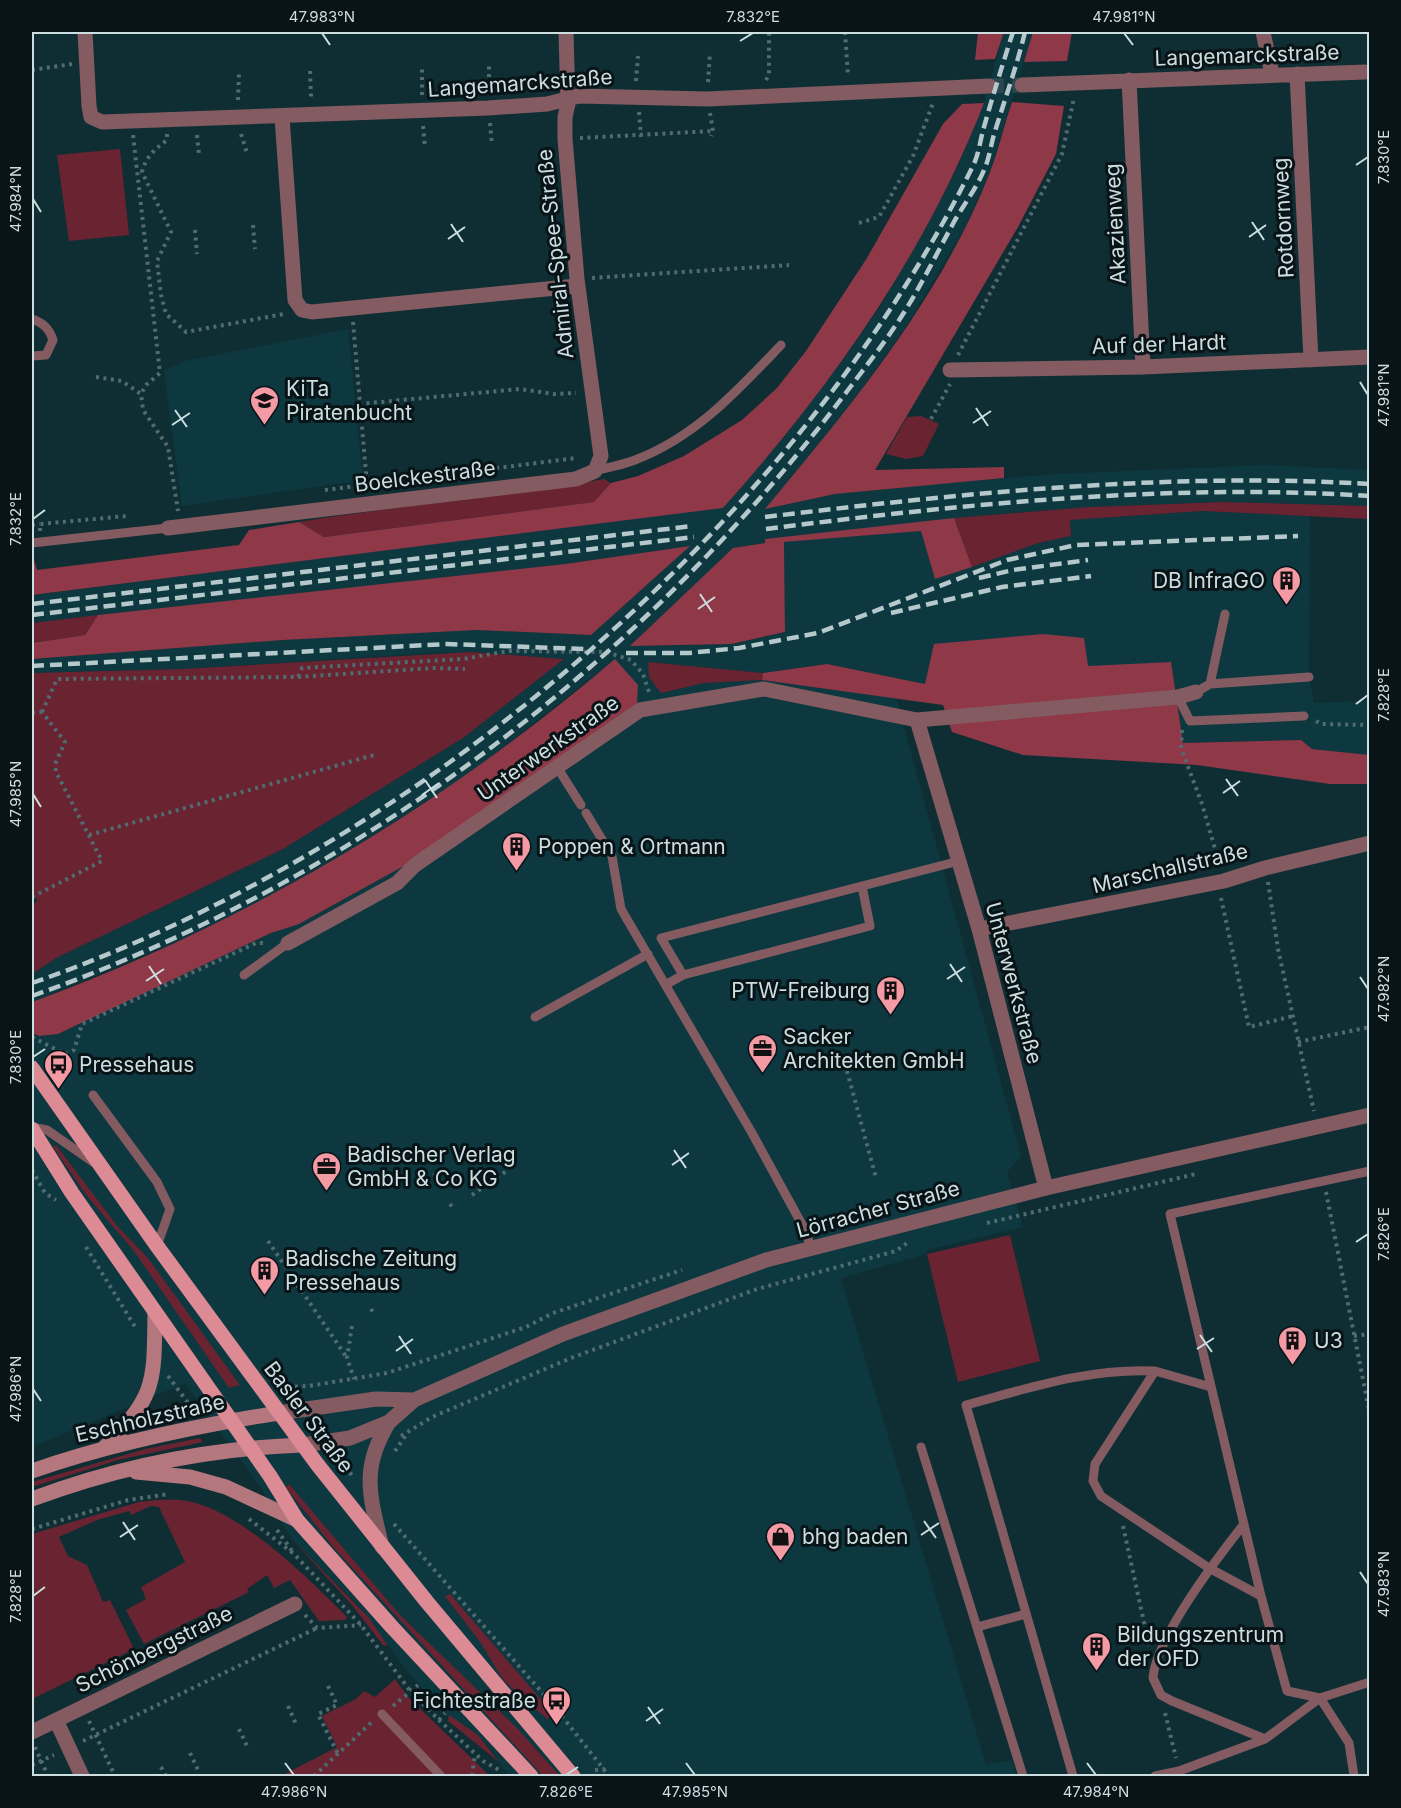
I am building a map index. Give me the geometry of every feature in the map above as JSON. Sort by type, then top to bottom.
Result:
[{"type":"main road","name":"Basler Straße","points":[[32,1068],[157,1246],[303,1445],[382,1547],[573,1776]]},
{"type":"main road","points":[[32,1128],[297,1520],[519,1774]]},
{"type":"main road","points":[[104,1448],[139,1410],[149,1391],[154,1355],[155,1313]]},
{"type":"main road","name":"Eschholzstraße","points":[[32,1471],[104,1448],[202,1424],[279,1413]]},
{"type":"main road","name":"Lörracher Straße","points":[[249,1447],[303,1445]]},
{"type":"main road","points":[[32,1499],[74,1483],[122,1471],[249,1447]]},
{"type":"main road","points":[[122,1471],[199,1479],[226,1487],[297,1520]]},
{"type":"street","name":"Langemarckstraße","points":[[85,32],[92,117],[102,122],[132,123],[488,108],[579,96],[707,99],[989,86]]},
{"type":"street","name":"Admiral-Spee-Straße","points":[[566,32],[568,99],[565,139],[577,282],[601,456],[595,471]]},
{"type":"street","points":[[1263,32],[1272,74]]},
{"type":"street","name":"Langemarckstraße","points":[[1022,85],[1367,72]]},
{"type":"street","name":"Rotdornweg","points":[[1297,74],[1311,360]]},
{"type":"street","name":"Akazienweg","points":[[1130,80],[1143,367]]},
{"type":"street","points":[[282,117],[295,300],[302,310],[312,312],[352,308],[577,282]]},
{"type":"street","name":"Auf der Hardt","points":[[950,370],[1143,367],[1370,357]]},
{"type":"street","name":"Boelckestraße","points":[[174,527],[576,479],[595,471]]},
{"type":"street","name":"Unterwerkstraße","points":[[288,943],[397,883],[415,865],[640,710],[764,689],[917,720],[1178,697],[1196,692]]},
{"type":"street","name":"Unterwerkstraße","points":[[917,720],[979,929],[1046,1188]]},
{"type":"street","name":"Marschallstraße","points":[[979,929],[1221,882],[1265,868],[1370,843]]},
{"type":"street","name":"Lörracher Straße","points":[[303,1445],[350,1438],[389,1422],[414,1400],[563,1334],[766,1260],[1046,1188],[1370,1115]]},
{"type":"street","name":"Lörracher Straße","points":[[279,1413],[376,1399],[414,1400]]},
{"type":"street","points":[[382,1547],[370,1495],[370,1464],[376,1443],[389,1422]]},
{"type":"street","name":"Schönbergstraße","points":[[32,1732],[295,1604]]},
{"type":"street","points":[[56,1720],[82,1776]]},
{"type":"lane","points":[[32,319],[40,322],[50,331],[53,340],[45,355],[32,356]]},
{"type":"lane","name":"Boelckestraße","points":[[595,471],[636,460],[682,436],[710,416],[781,345]]},
{"type":"lane","name":"Boelckestraße","points":[[32,543],[174,527]]},
{"type":"lane","points":[[1210,684],[1225,614]]},
{"type":"lane","points":[[1196,692],[1210,684],[1309,677]]},
{"type":"lane","points":[[1178,697],[1190,721],[1304,716]]},
{"type":"lane","points":[[557,767],[612,856],[621,909],[667,984],[800,1220],[811,1248]]},
{"type":"lane","points":[[683,975],[661,938],[959,861]]},
{"type":"lane","points":[[667,984],[683,975],[870,926],[862,886]]},
{"type":"lane","name":"Unterwerkstraße","points":[[244,975],[288,943]]},
{"type":"lane","points":[[535,1017],[648,954]]},
{"type":"lane","points":[[93,1095],[157,1182],[170,1209],[157,1246]]},
{"type":"lane","points":[[32,1128],[47,1130],[103,1169]]},
{"type":"lane","points":[[1354,1776],[1349,1743],[1320,1698],[1287,1691],[1261,1596],[1170,1214],[1323,1179],[1370,1171]]},
{"type":"lane","points":[[1073,1776],[966,1405],[1083,1374],[1108,1371],[1155,1371],[1211,1387]]},
{"type":"lane","points":[[1155,1371],[1095,1464],[1093,1481],[1096,1489],[1101,1496],[1209,1568],[1261,1596]]},
{"type":"lane","points":[[921,1447],[1023,1776]]},
{"type":"lane","points":[[1244,1524],[1209,1568],[1154,1667],[1153,1678],[1161,1695],[1265,1739]]},
{"type":"lane","points":[[977,1627],[1026,1614]]},
{"type":"lane","points":[[1155,1776],[1179,1771],[1265,1739],[1320,1698],[1370,1682]]},
{"type":"lane","points":[[382,1714],[441,1776]]},
{"type":"path","points":[[752,97],[769,75],[769,32]]},
{"type":"path","points":[[845,32],[849,93]]},
{"type":"path","points":[[707,99],[710,52]]},
{"type":"path","points":[[638,56],[636,88],[639,96],[642,137]]},
{"type":"path","points":[[488,108],[489,62]]},
{"type":"path","points":[[32,70],[69,64]]},
{"type":"path","points":[[421,111],[422,66]]},
{"type":"path","points":[[310,71],[311,116]]},
{"type":"path","points":[[237,119],[239,74]]},
{"type":"path","points":[[931,419],[949,387],[950,370],[1062,154],[1077,83]]},
{"type":"path","points":[[859,223],[879,218],[913,156],[939,89]]},
{"type":"path","points":[[132,123],[160,373],[146,385],[141,394],[143,410],[168,447],[174,527]]},
{"type":"path","points":[[565,139],[642,137],[713,130]]},
{"type":"path","points":[[167,140],[144,162],[142,172],[171,232],[157,261],[166,314],[186,332],[302,310]]},
{"type":"path","points":[[253,225],[255,249]]},
{"type":"path","points":[[195,230],[197,254]]},
{"type":"path","points":[[577,282],[789,265]]},
{"type":"path","points":[[352,308],[369,504]]},
{"type":"path","points":[[96,376],[122,381],[141,394]]},
{"type":"path","points":[[359,404],[520,389],[554,394],[591,392]]},
{"type":"path","points":[[32,525],[40,524]]},
{"type":"path","points":[[298,677],[302,668],[463,659],[509,651],[606,652],[631,660],[643,674],[648,687],[650,708]]},
{"type":"path","points":[[42,712],[57,679],[298,677],[434,668],[465,669]]},
{"type":"path","points":[[32,713],[42,712]]},
{"type":"path","points":[[32,897],[102,861],[56,772],[55,764],[65,742],[42,712]]},
{"type":"path","points":[[1304,716],[1321,724],[1370,725]]},
{"type":"path","points":[[1189,718],[1183,721],[1181,748],[1202,804],[1221,882],[1249,1028],[1293,1016]]},
{"type":"path","points":[[89,835],[374,755]]},
{"type":"path","points":[[1265,868],[1272,897],[1278,949],[1314,1111]]},
{"type":"path","points":[[32,1036],[65,1054],[74,1050],[82,1024],[256,943],[288,943]]},
{"type":"path","points":[[1298,1042],[1370,1027]]},
{"type":"path","points":[[847,1071],[876,1178]]},
{"type":"path","points":[[32,1170],[45,1193],[57,1201],[62,1210]]},
{"type":"path","points":[[472,1195],[508,1170]]},
{"type":"path","points":[[978,1225],[1197,1174]]},
{"type":"path","points":[[1323,1179],[1370,1415]]},
{"type":"path","points":[[450,1204],[453,1208]]},
{"type":"path","points":[[268,1241],[347,1358],[354,1379]]},
{"type":"path","points":[[407,1434],[432,1417],[571,1358],[758,1290],[896,1251],[909,1242]]},
{"type":"path","points":[[86,1246],[137,1329]]},
{"type":"path","points":[[289,1290],[297,1285]]},
{"type":"path","points":[[260,1388],[309,1386],[387,1373],[526,1327],[553,1313]]},
{"type":"path","points":[[347,1358],[352,1326]]},
{"type":"path","points":[[1354,1336],[1370,1334]]},
{"type":"path","points":[[163,1368],[192,1409],[216,1400]]},
{"type":"path","points":[[32,1529],[128,1500],[171,1493]]},
{"type":"path","points":[[1119,1508],[1154,1667]]},
{"type":"path","points":[[245,1517],[294,1554],[361,1625],[411,1692],[475,1754],[483,1761],[519,1774]]},
{"type":"path","points":[[405,1537],[554,1706],[609,1776]]},
{"type":"path","points":[[295,1604],[317,1628]]},
{"type":"path","points":[[32,1765],[317,1628],[361,1625]]},
{"type":"path","points":[[385,1656],[390,1652]]},
{"type":"path","points":[[314,1776],[382,1714],[418,1685]]},
{"type":"path","points":[[328,1686],[337,1705],[318,1714],[338,1754]]},
{"type":"path","points":[[1161,1695],[1179,1771]]},
{"type":"path","points":[[288,1706],[296,1724]]},
{"type":"path","points":[[553,1719],[554,1706]]},
{"type":"path","points":[[82,1707],[115,1776]]},
{"type":"path","points":[[439,1720],[445,1713]]},
{"type":"path","points":[[239,1729],[248,1748]]},
{"type":"path","points":[[32,1741],[48,1776]]},
{"type":"path","points":[[190,1753],[199,1772]]},
{"type":"path","points":[[472,1776],[475,1754]]},
{"type":"path","points":[[161,1767],[166,1776]]},
{"type":"path","points":[[595,1770],[605,1769]]},
{"type":"shaded area","points":[[978,32],[1004,32],[995,59],[975,60]]},
{"type":"shaded area","points":[[1004,32],[1033,32],[990,171],[964,229],[909,322],[876,369],[832,429],[766,508],[835,494],[957,482],[1059,474],[1266,465],[1369,470],[1369,506],[1223,502],[1089,507],[765,539],[765,543],[733,548],[631,646],[731,644],[785,632],[784,542],[921,531],[935,579],[1038,543],[1070,536],[1070,520],[1202,511],[1310,516],[1309,677],[1314,703],[1369,701],[1369,755],[1311,749],[1301,740],[1183,743],[1171,662],[925,684],[827,664],[763,673],[648,662],[661,693],[704,683],[762,680],[896,698],[1021,1156],[1007,1172],[1023,1227],[927,1250],[927,1254],[841,1278],[986,1765],[1012,1760],[1017,1776],[508,1776],[490,1748],[467,1726],[447,1716],[408,1672],[355,1602],[292,1539],[261,1488],[185,1383],[32,1447],[32,1033],[39,1036],[58,1034],[271,933],[299,924],[411,862],[615,659],[475,770],[359,845],[247,908],[171,944],[32,1002],[32,974],[56,958],[283,849],[463,738],[563,659],[470,652],[183,669],[32,673],[32,659],[283,640],[477,630],[591,635],[689,546],[565,564],[32,623],[32,595],[723,508],[850,350],[884,301],[960,163],[984,103]]},
{"type":"shaded area","points":[[1033,32],[1072,32],[1067,61],[1024,62]]},
{"type":"shaded area","points":[[1012,102],[1064,106],[1056,154],[1018,227],[875,470],[1004,467],[1004,478],[835,494],[765,509],[830,431],[920,307],[970,218],[993,163]]},
{"type":"shaded area","points":[[984,103],[934,213],[872,317],[801,415],[723,508],[32,595],[32,561],[34,560],[37,570],[239,545],[249,530],[299,522],[324,537],[594,502],[611,483],[638,476],[684,456],[742,420],[777,388],[806,351],[867,258],[943,124],[962,104]]},
{"type":"shaded area","points":[[120,149],[129,235],[69,241],[57,155]]},
{"type":"shaded area","name":"KiTa Piratenbucht","points":[[348,329],[363,480],[182,506],[164,371],[185,361]]},
{"type":"shaded area","points":[[921,416],[939,424],[923,456],[906,459],[886,454],[907,417]]},
{"type":"shaded area","points":[[604,479],[611,483],[595,502],[324,537],[299,522],[528,491]]},
{"type":"shaded area","points":[[1223,502],[1370,506],[1369,519],[1202,511],[1070,520],[1071,536],[1038,543],[972,567],[954,518],[1089,507]]},
{"type":"shaded area","points":[[954,518],[972,567],[935,579],[921,531],[784,542],[785,632],[731,644],[630,646],[733,548],[765,543],[765,539]]},
{"type":"shaded area","points":[[690,546],[591,635],[477,630],[283,640],[32,659],[32,643],[85,635],[98,615],[565,564]]},
{"type":"shaded area","points":[[98,615],[85,635],[32,643],[32,623]]},
{"type":"shaded area","points":[[1043,634],[1084,638],[1088,666],[1171,662],[1183,743],[1301,740],[1312,749],[1369,755],[1369,784],[1330,784],[1197,765],[1023,755],[952,732],[943,705],[762,680],[763,673],[827,664],[925,684],[934,644]]},
{"type":"shaded area","points":[[470,652],[564,659],[463,738],[283,849],[56,958],[32,974],[32,905],[37,901],[32,890],[32,673],[183,669]]},
{"type":"shaded area","points":[[615,659],[638,685],[637,703],[411,862],[299,924],[271,933],[58,1034],[39,1036],[32,1033],[32,1002],[111,971],[189,936],[338,857],[411,812],[481,764]]},
{"type":"shaded area","points":[[648,662],[763,673],[762,680],[704,683],[661,693],[649,677]]},
{"type":"shaded area","points":[[56,1145],[118,1227],[148,1258],[240,1385],[229,1388],[134,1251],[87,1196],[53,1147]]},
{"type":"shaded area","points":[[1010,1235],[1040,1361],[958,1382],[927,1254]]},
{"type":"shaded area","points":[[200,1438],[203,1442],[118,1460],[32,1487],[32,1482],[145,1449]]},
{"type":"shaded area","points":[[289,1484],[400,1615],[516,1727],[560,1776],[543,1776],[334,1548],[287,1489]]},
{"type":"shaded area","points":[[155,1500],[192,1502],[233,1520],[295,1567],[347,1617],[345,1620],[319,1621],[290,1580],[274,1588],[267,1575],[247,1589],[249,1592],[144,1644],[126,1610],[146,1599],[141,1587],[185,1562],[159,1507],[151,1506],[131,1515],[129,1511],[97,1520],[59,1537],[68,1556],[87,1565],[103,1602],[110,1600],[134,1649],[32,1699],[32,1534],[139,1502]]},
{"type":"shaded area","points":[[292,1539],[369,1618],[388,1646],[383,1645],[352,1605]]},
{"type":"shaded area","points":[[450,1594],[550,1710],[548,1720],[504,1681],[480,1642],[445,1596]]},
{"type":"shaded area","points":[[395,1679],[408,1697],[490,1776],[281,1776],[337,1747],[322,1716],[356,1699],[364,1691],[375,1697]]},
{"type":"shaded area","points":[[449,1715],[478,1735],[499,1762],[448,1721]]},
{"type":"tunnel","points":[[989,86],[1022,85]]},
{"type":"railway","points":[[32,983],[174,925],[314,851],[449,763],[577,662],[695,550],[802,430],[895,302],[974,163],[1013,32]]},
{"type":"railway","points":[[32,996],[151,948],[267,892],[378,826],[484,753],[584,672],[679,584],[767,490],[848,390],[903,314],[984,170],[1025,32]]},
{"type":"railway","points":[[765,517],[915,500],[1066,487],[1218,481],[1370,484]]},
{"type":"railway","points":[[766,529],[916,511],[1067,498],[1219,492],[1370,496]]},
{"type":"railway","points":[[32,604],[692,526]]},
{"type":"railway","points":[[626,653],[689,653],[739,648],[818,633],[1007,560],[1076,545],[1298,536]]},
{"type":"railway","points":[[32,615],[694,537]]},
{"type":"railway","points":[[979,578],[1013,570],[1088,560]]},
{"type":"railway","points":[[891,613],[1002,587],[1091,576]]},
{"type":"railway","points":[[32,666],[447,644],[584,649]]},
{"type":"place","name":"KiTa Piratenbucht","points":[[265,426]]},
{"type":"place","name":"DB InfraGO","points":[[1286,606]]},
{"type":"place","name":"Poppen & Ortmann","points":[[517,872]]},
{"type":"place","name":"PTW-Freiburg","points":[[891,1016]]},
{"type":"place","name":"Sacker Architekten GmbH","points":[[762,1074]]},
{"type":"place","name":"Pressehaus","points":[[58,1090]]},
{"type":"place","name":"Badischer Verlag GmbH & Co KG","points":[[326,1192]]},
{"type":"place","name":"Badische Zeitung Pressehaus","points":[[264,1296]]},
{"type":"place","name":"U3","points":[[1293,1366]]},
{"type":"place","name":"bhg baden","points":[[781,1562]]},
{"type":"place","name":"Bildungszentrum der OFD","points":[[1096,1672]]},
{"type":"place","name":"Fichtestraße","points":[[557,1726]]}]
